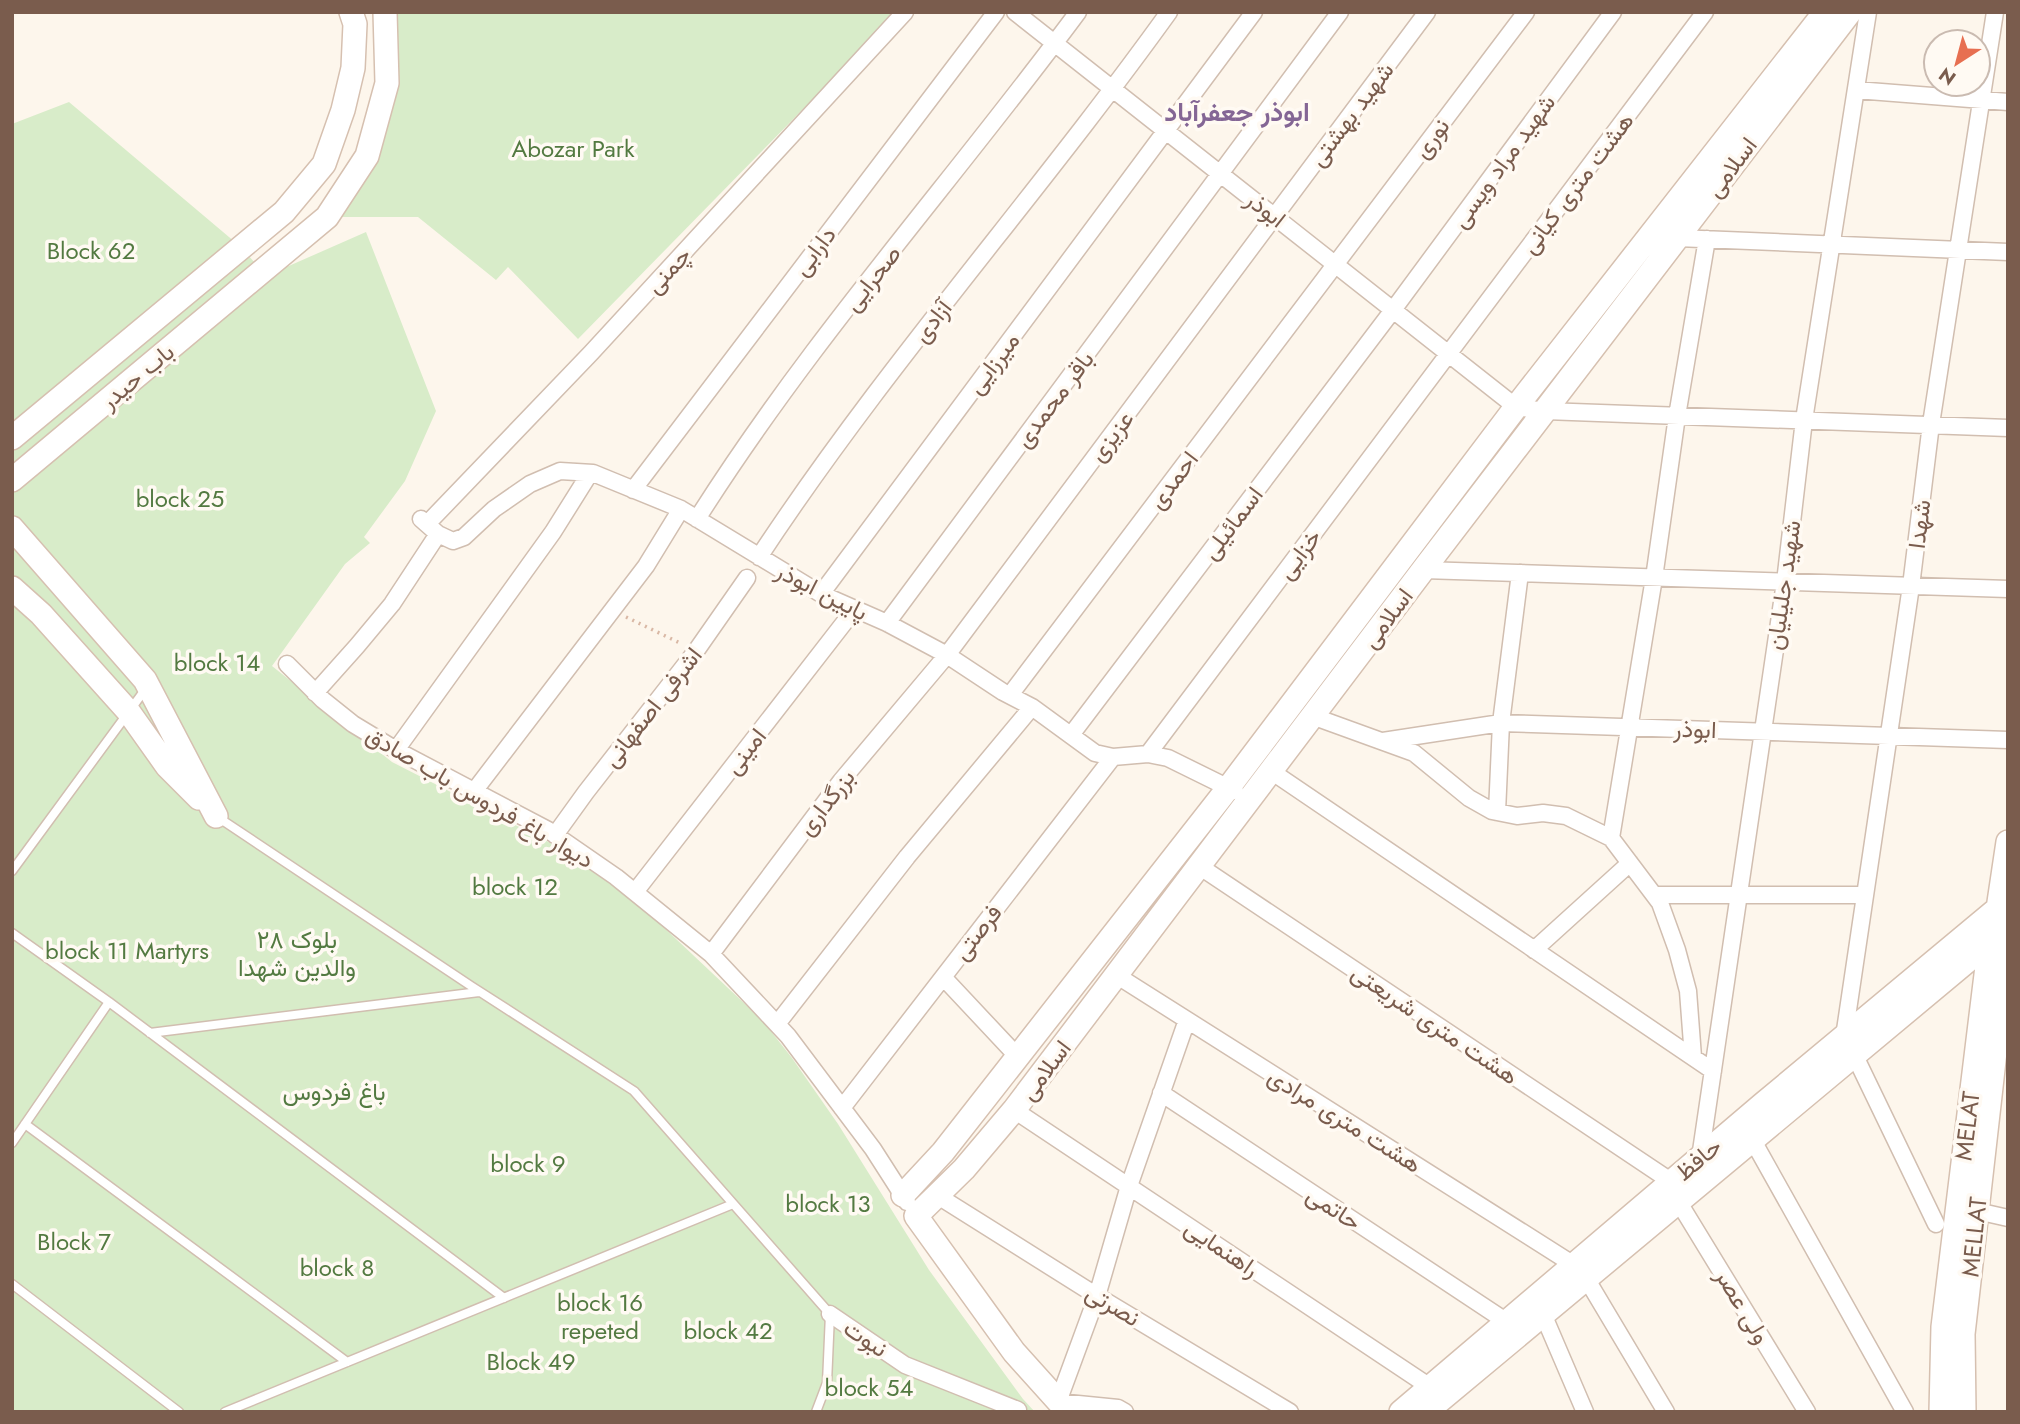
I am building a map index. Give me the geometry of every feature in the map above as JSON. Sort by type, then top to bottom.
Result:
[{"type":"street","name":"باب حیدر","points":[[12,438],[243,249],[285,212],[324,164],[353,68],[355,24],[351,12]]},
{"type":"street","name":"باب حیدر","points":[[12,480],[327,218],[367,156],[387,83],[385,12]]},
{"type":"street","name":"چمنی","points":[[315,693],[392,604],[428,525],[591,353],[905,12]]},
{"type":"street","name":"دارابی","points":[[633,489],[996,12]]},
{"type":"street","name":"ابوذر","points":[[1015,12],[1516,407]]},
{"type":"street","name":"صحرایی","points":[[697,519],[729,468],[807,361],[1078,12]]},
{"type":"street","name":"آزادی","points":[[759,557],[802,492],[1073,139],[1114,90],[1169,12]]},
{"type":"street","name":"میرزایی","points":[[821,594],[1254,12]]},
{"type":"street","name":"باقر محمدی","points":[[887,623],[1340,12]]},
{"type":"street","name":"شهید بهشتی","points":[[1275,217],[1427,12]]},
{"type":"street","name":"نوری","points":[[1336,265],[1526,12]]},
{"type":"street","name":"شهید مراد ویسی","points":[[1393,310],[1613,12]]},
{"type":"street","name":"هشت متری کیانی","points":[[1449,354],[1705,12]]},
{"type":"street","name":"اسلامی","points":[[903,1195],[943,1152],[1229,787],[1516,407],[1825,12]]},
{"type":"street","name":"اسلامی","points":[[916,1216],[964,1169],[1014,1110],[1850,12]]},
{"type":"street","name":"شهید جلیلیان","points":[[1700,1158],[1785,582],[1804,420],[1868,12]]},
{"type":"street","name":"شهدا","points":[[1849,1046],[1865,895],[1911,586],[1931,424],[1995,12]]},
{"type":"street","points":[[1856,90],[2008,102]]},
{"type":"street","name":"عزیزی","points":[[947,655],[1275,217]]},
{"type":"street","points":[[1677,238],[2008,252]]},
{"type":"street","points":[[1611,838],[1707,239]]},
{"type":"street","points":[[243,249],[262,271]]},
{"type":"street","name":"احمدی","points":[[1010,695],[1336,265]]},
{"type":"street","name":"اسمائیلی","points":[[1071,736],[1393,310]]},
{"type":"street","name":"خزایی","points":[[1148,754],[1449,354]]},
{"type":"street","points":[[1516,407],[1545,411],[2008,428]]},
{"type":"street","name":"پایین ابوذر","points":[[428,525],[453,541],[464,537],[494,509],[530,484],[560,471],[590,473],[681,509],[821,594],[887,623],[947,655],[1032,707],[1095,753],[1113,757],[1148,754],[1168,758],[1229,787],[1249,800]]},
{"type":"street","points":[[396,750],[554,532],[590,473]]},
{"type":"street","points":[[475,790],[646,566],[681,509]]},
{"type":"street","points":[[12,528],[145,680],[216,816]]},
{"type":"street","points":[[1423,570],[2008,589]]},
{"type":"street","points":[[1497,812],[1501,723],[1520,573]]},
{"type":"street","name":"اشرفی اصفهانی","points":[[555,835],[696,651],[747,578]]},
{"type":"street","points":[[12,588],[41,614],[128,711],[167,766],[216,816]]},
{"type":"street","name":"امینی","points":[[635,892],[854,610]]},
{"type":"street","name":"بزرگداری","points":[[711,954],[841,781],[947,655]]},
{"type":"street","name":"دیوار باغ فردوس باب صادق","points":[[287,664],[315,693],[353,723],[396,750],[555,835],[616,877],[711,954],[789,1036],[873,1149],[916,1216]]},
{"type":"street","points":[[777,1024],[907,857],[1032,707]]},
{"type":"street","points":[[1312,716],[1413,753],[1469,798],[1492,811],[1517,816],[1543,813],[1566,816],[1611,838],[1660,903],[1688,991],[1693,1058]]},
{"type":"street","name":"ابوذر","points":[[1383,741],[1501,723],[2008,740]]},
{"type":"street","name":"فرصتی","points":[[842,1108],[1113,757]]},
{"type":"street","points":[[1271,771],[1713,1071]]},
{"type":"street","name":"MELAT","points":[[1941,1412],[1943,1326],[1997,996],[2008,842]]},
{"type":"street","points":[[1534,950],[1630,863]]},
{"type":"street","name":"هشت متری شریعتی","points":[[1199,866],[1675,1191]]},
{"type":"street","points":[[1654,895],[1865,895]]},
{"type":"street","name":"حافظ","points":[[1675,1191],[1700,1158],[1849,1046],[2002,923]]},
{"type":"street","name":"حافظ","points":[[1435,1402],[1507,1322],[1580,1272],[1675,1191],[1752,1139],[1849,1046],[2002,923]]},
{"type":"street","name":"هشت متری مرادی","points":[[1116,975],[1580,1272]]},
{"type":"street","points":[[943,977],[1018,1057]]},
{"type":"street","name":"MELLAT","points":[[1964,1412],[1963,1334],[1997,996]]},
{"type":"street","points":[[1063,1407],[1129,1186],[1187,1020]]},
{"type":"street","points":[[1849,1046],[1936,1224]]},
{"type":"street","name":"حاتمی","points":[[1161,1093],[1507,1322]]},
{"type":"street","name":"راهنمایی","points":[[1014,1110],[1129,1186],[1435,1402]]},
{"type":"street","points":[[1752,1139],[1905,1412]]},
{"type":"street","name":"ولی عصر","points":[[1675,1191],[1807,1412]]},
{"type":"street","name":"نصرتی","points":[[938,1196],[1290,1412]]},
{"type":"street","points":[[1977,1211],[2008,1218]]},
{"type":"street","points":[[916,1216],[1014,1352],[1063,1407],[1118,1408],[1125,1412]]},
{"type":"street","points":[[1580,1272],[1666,1412]]},
{"type":"street","name":"حافظ","points":[[1401,1412],[1435,1402],[1543,1314],[1580,1272]]},
{"type":"street","name":"نبوت","points":[[830,1314],[905,1365],[1019,1411]]},
{"type":"street","points":[[1543,1314],[1585,1412]]},
{"type":"lane","points":[[12,871],[148,686]]},
{"type":"lane","points":[[216,816],[634,1091],[830,1314],[827,1383],[816,1412]]},
{"type":"lane","points":[[12,933],[109,1002],[504,1298]]},
{"type":"lane","points":[[150,1033],[480,992]]},
{"type":"lane","points":[[12,1143],[109,1002]]},
{"type":"lane","points":[[25,1124],[347,1362]]},
{"type":"lane","points":[[225,1412],[733,1204]]},
{"type":"lane","points":[[12,1284],[179,1412]]},
{"type":"path","points":[[612,611],[696,651]]},
{"type":"green space","name":"Abozar Park","points":[[390,12],[898,12],[578,339],[508,267],[496,280],[418,217],[338,217],[390,108]]},
{"type":"green space","name":"باغ فردوس","points":[[69,102],[242,248],[266,276],[366,232],[436,411],[405,481],[364,537],[370,543],[345,564],[272,666],[392,762],[568,852],[640,905],[745,1004],[792,1058],[838,1124],[929,1270],[1035,1412],[12,1412],[12,124]]},
{"type":"district","name":"ابوذر جعفرآباد","points":[[1237,112]]},
{"type":"park label","name":"Block 62","points":[[91,250]]},
{"type":"park label","name":"block 25","points":[[180,498]]},
{"type":"park label","name":"block 14","points":[[217,662]]},
{"type":"park label","name":"block 12","points":[[515,886]]},
{"type":"park label","name":"block 11 Martyrs","points":[[127,950]]},
{"type":"park label","name":"بلوک ۲۸ والدین شهدا","points":[[297,953]]},
{"type":"park label","name":"block 9","points":[[528,1163]]},
{"type":"park label","name":"block 13","points":[[828,1203]]},
{"type":"park label","name":"Block 7","points":[[74,1241]]},
{"type":"park label","name":"block 8","points":[[337,1267]]},
{"type":"park label","name":"block 16 repeted","points":[[600,1316]]},
{"type":"park label","name":"block 42","points":[[728,1330]]},
{"type":"park label","name":"Block 49","points":[[531,1361]]},
{"type":"park label","name":"block 54","points":[[869,1387]]}]
